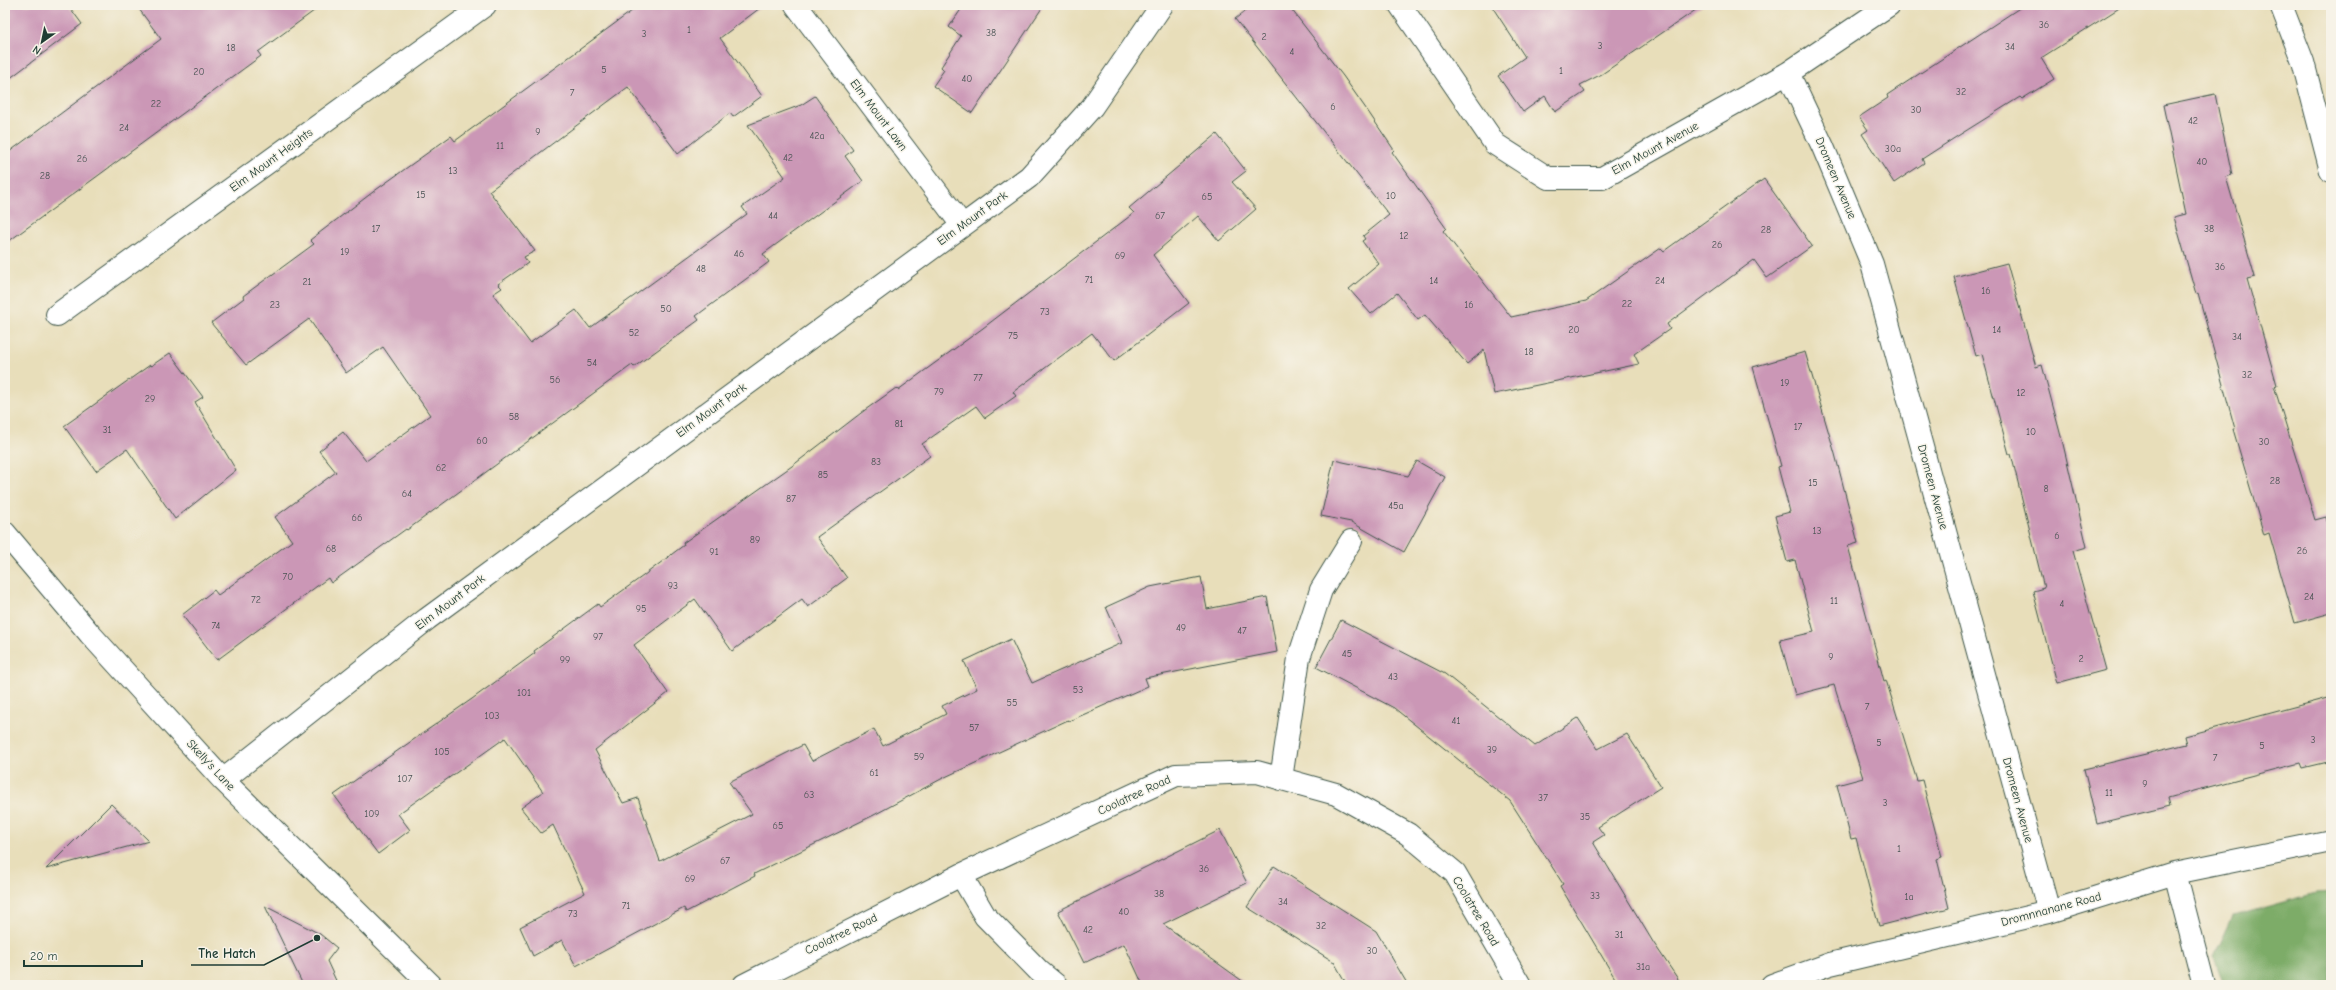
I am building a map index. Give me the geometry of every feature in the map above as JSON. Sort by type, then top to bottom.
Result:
[{"type":"street","name":"Elm Mount Heights","points":[[57,315],[485,5]]},
{"type":"street","name":"Elm Mount Lawn","points":[[796,5],[962,225]]},
{"type":"street","name":"Elm Mount Park","points":[[223,780],[427,619],[962,225],[1030,177],[1092,107],[1162,5]]},
{"type":"street","name":"Elm Mount Avenue","points":[[1400,5],[1495,144],[1548,178],[1602,178],[1788,72],[1889,5]]},
{"type":"street","points":[[2281,5],[2302,62],[2331,171]]},
{"type":"street","name":"Dromeen Avenue","points":[[1788,72],[1824,147],[1872,264],[2049,912]]},
{"type":"street","name":"Skelly's Lane","points":[[5,533],[90,634],[223,780],[431,985]]},
{"type":"street","points":[[1281,779],[1299,658],[1321,590],[1351,541]]},
{"type":"street","name":"Coolatree Road","points":[[744,985],[764,973],[961,875],[1176,775],[1257,772],[1336,794],[1408,834],[1454,873],[1520,985]]},
{"type":"street","name":"Dromnnanane Road","points":[[1772,985],[1830,964],[2049,912],[2175,873],[2331,841]]},
{"type":"street","points":[[2175,873],[2204,985]]},
{"type":"street","points":[[961,875],[985,916],[1038,972],[1056,985]]},
{"type":"green space","points":[[2331,892],[2331,985],[2224,985],[2214,957],[2233,916],[2316,893]]},
{"type":"building","points":[[5,5],[68,5],[82,24],[5,82]]},
{"type":"building","points":[[136,5],[322,5],[258,52],[261,56],[5,244],[5,155],[161,39]]},
{"type":"building","points":[[640,5],[764,5],[720,38],[762,96],[733,117],[730,113],[678,154],[628,87],[489,191],[535,251],[524,257],[528,263],[498,284],[502,288],[493,294],[530,343],[576,310],[590,328],[747,214],[742,207],[785,177],[748,125],[801,105],[815,96],[853,150],[845,156],[863,181],[763,254],[769,262],[696,316],[699,320],[634,367],[632,365],[407,530],[406,529],[331,583],[328,578],[217,660],[182,615],[214,590],[218,595],[292,541],[275,517],[336,472],[319,451],[343,432],[366,461],[430,415],[383,347],[346,373],[309,319],[246,365],[211,323],[244,298],[243,296],[314,244],[310,240],[373,192],[451,136],[455,141]]},
{"type":"building","points":[[964,5],[1044,5],[972,113],[933,86],[944,70],[941,67],[961,36],[949,27]]},
{"type":"building","points":[[1253,5],[1288,5],[1343,76],[1369,113],[1394,150],[1392,152],[1446,228],[1443,231],[1511,317],[1586,301],[1661,248],[1664,251],[1764,179],[1812,246],[1767,278],[1754,260],[1667,324],[1670,329],[1634,354],[1639,364],[1494,394],[1484,350],[1467,364],[1425,315],[1418,320],[1397,293],[1371,314],[1349,289],[1379,264],[1362,241],[1365,239],[1363,236],[1389,215],[1235,19]]},
{"type":"building","points":[[1491,5],[1703,5],[1602,74],[1580,85],[1585,92],[1555,112],[1545,96],[1523,112],[1498,76],[1525,57]]},
{"type":"building","points":[[2024,5],[2124,5],[2041,58],[2054,79],[2022,99],[2020,97],[1922,159],[1924,163],[1894,183],[1862,134],[1868,130],[1859,117],[1888,98],[1887,95]]},
{"type":"building","points":[[2215,94],[2232,175],[2226,177],[2255,277],[2247,279],[2277,385],[2274,386],[2315,520],[2326,517],[2331,536],[2331,613],[2295,623],[2269,533],[2264,535],[2233,429],[2235,429],[2198,293],[2196,294],[2174,217],[2186,214],[2163,105]]},
{"type":"building","points":[[1217,134],[1246,171],[1232,182],[1256,209],[1219,241],[1198,216],[1153,255],[1189,303],[1114,361],[1092,333],[1013,392],[1016,396],[985,418],[976,406],[922,444],[930,456],[817,537],[847,578],[808,607],[802,599],[732,651],[695,599],[634,645],[668,693],[595,750],[623,803],[638,798],[660,861],[752,814],[729,782],[803,745],[812,761],[874,729],[883,746],[946,714],[942,706],[977,689],[964,661],[1011,639],[1032,683],[1122,643],[1106,607],[1150,587],[1201,577],[1207,609],[1267,597],[1277,652],[1145,678],[1148,686],[1069,721],[1068,720],[943,778],[874,815],[754,874],[755,876],[686,912],[684,908],[576,966],[562,940],[533,956],[520,927],[585,893],[553,825],[541,833],[521,808],[543,792],[505,738],[398,814],[410,830],[378,854],[334,795],[472,699],[598,604],[600,607],[684,545],[683,543],[792,466],[865,410],[896,388],[898,390],[983,328],[1134,213],[1129,208]]},
{"type":"building","points":[[2007,263],[2036,367],[2042,365],[2063,444],[2087,547],[2073,551],[2106,670],[2057,683],[2033,591],[2044,588],[2011,454],[2009,454],[1982,354],[1976,356],[1954,277]]},
{"type":"building","points":[[1805,352],[1835,454],[1858,543],[1848,546],[1884,681],[1886,680],[1917,781],[1922,780],[1942,857],[1937,859],[1949,908],[1879,926],[1856,838],[1851,839],[1837,785],[1863,778],[1834,685],[1795,695],[1780,640],[1814,632],[1795,560],[1787,562],[1775,516],[1790,512],[1778,467],[1781,466],[1753,367]]},
{"type":"building","points":[[170,353],[203,397],[195,402],[236,470],[175,519],[127,449],[96,471],[64,426],[150,365],[151,366]]},
{"type":"building","points":[[1334,460],[1408,476],[1417,461],[1445,477],[1404,552],[1351,522],[1321,516]]},
{"type":"building","points":[[1341,620],[1445,674],[1535,746],[1578,718],[1598,749],[1627,734],[1661,787],[1598,827],[1604,835],[1593,842],[1653,942],[1682,985],[1619,985],[1560,886],[1563,884],[1510,801],[1394,708],[1316,667]]},
{"type":"building","points":[[2331,697],[2331,761],[2302,768],[2300,763],[2168,798],[2170,806],[2097,824],[2084,769],[2187,744],[2185,736]]},
{"type":"building","points":[[111,804],[149,841],[46,869]]},
{"type":"building","points":[[1220,830],[1247,883],[1163,924],[1248,985],[1143,985],[1124,944],[1084,963],[1058,911]]},
{"type":"building","points":[[1274,866],[1376,931],[1408,985],[1347,985],[1334,962],[1247,907]]},
{"type":"building","points":[[265,906],[320,934],[337,948],[327,961],[338,985],[303,985]]},
{"type":"place","name":"The Hatch","points":[[317,938]]}]
